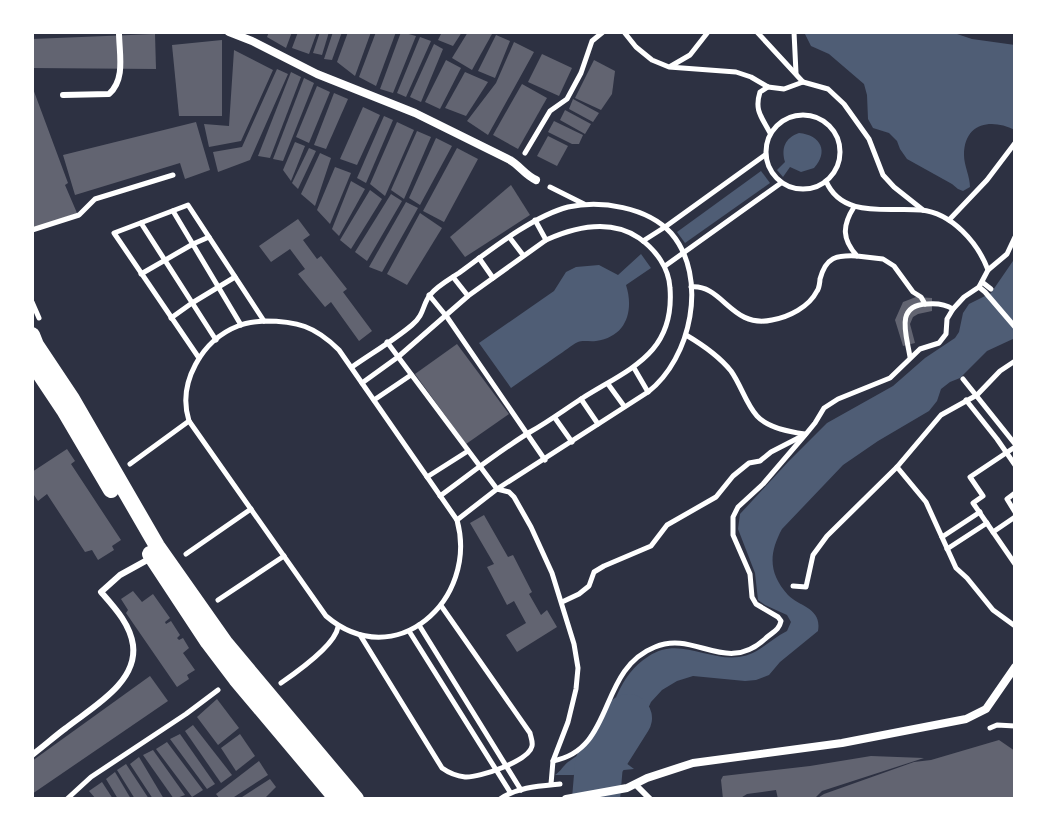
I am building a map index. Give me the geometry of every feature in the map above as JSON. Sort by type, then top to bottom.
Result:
[{"type":"main road","points":[[32,335],[157,546],[226,644],[356,799]]},
{"type":"main road","points":[[32,362],[208,642],[337,799]]},
{"type":"street","points":[[229,32],[317,74],[415,113],[518,164],[526,175],[536,180]]},
{"type":"street","points":[[566,799],[627,787],[693,763],[842,743],[966,719],[986,709],[1015,667]]},
{"type":"street","points":[[627,787],[627,799]]},
{"type":"lane","points":[[63,95],[109,94],[117,87],[120,78],[119,32]]},
{"type":"lane","points":[[32,755],[88,713],[127,676],[133,646],[122,616],[101,592],[120,575],[153,558]]},
{"type":"lane","points":[[627,787],[650,799]]},
{"type":"path","points":[[518,164],[550,111],[567,99],[581,73],[592,41],[603,32]]},
{"type":"path","points":[[624,32],[652,60],[669,67],[736,72],[768,87],[784,89],[803,82]]},
{"type":"path","points":[[669,67],[690,55],[708,32]]},
{"type":"path","points":[[757,32],[803,82],[828,89],[844,104],[869,139],[883,175],[923,210],[949,220],[983,256],[988,270]]},
{"type":"path","points":[[794,32],[796,74]]},
{"type":"path","points":[[768,87],[760,92],[757,103],[770,133]]},
{"type":"path","points":[[797,115],[820,119],[837,136],[839,161],[834,172],[815,187],[791,188],[781,183],[773,175],[765,155],[770,133],[786,119],[797,115]]},
{"type":"path","points":[[949,220],[987,180],[1015,143]]},
{"type":"path","points":[[643,241],[765,155]]},
{"type":"path","points":[[32,230],[79,215],[95,199],[173,175]]},
{"type":"path","points":[[536,180],[585,205]]},
{"type":"path","points":[[826,181],[834,196],[854,207],[923,210]]},
{"type":"path","points":[[664,266],[781,183]]},
{"type":"path","points":[[352,368],[411,326],[422,315],[429,295],[535,220],[567,208],[601,204],[652,219],[665,227],[677,242],[690,276],[690,315],[677,356],[669,370],[648,392],[497,489],[457,520]]},
{"type":"path","points":[[199,358],[114,233],[188,205],[264,321]]},
{"type":"path","points":[[854,207],[846,220],[845,233],[848,246],[857,256]]},
{"type":"path","points":[[173,211],[241,325]]},
{"type":"path","points":[[535,220],[546,240]]},
{"type":"path","points":[[140,223],[216,340]]},
{"type":"path","points":[[362,383],[447,317],[468,296],[523,255],[559,234],[582,227],[610,227],[631,233],[660,258],[670,281],[671,301],[665,334],[653,349],[634,368],[527,434],[440,496]]},
{"type":"path","points":[[141,274],[209,237]]},
{"type":"path","points":[[553,761],[566,758],[587,744],[629,663],[651,648],[662,644],[687,643],[727,654],[743,653],[778,630],[781,621],[778,617],[756,604],[752,597],[750,574],[733,535],[733,517],[738,507],[763,484],[824,408],[838,399],[890,378],[920,349],[939,343],[946,334],[947,319],[953,309],[980,285],[988,270],[1007,254],[1015,237]]},
{"type":"path","points":[[510,238],[523,255]]},
{"type":"path","points":[[691,287],[700,286],[748,320],[776,320],[794,313],[808,302],[818,290],[828,262],[839,255],[857,256],[883,259],[894,266],[925,304]]},
{"type":"path","points":[[479,258],[493,278]]},
{"type":"path","points":[[171,318],[235,277]]},
{"type":"path","points":[[453,277],[468,296]]},
{"type":"path","points":[[980,285],[988,290],[1015,327]]},
{"type":"path","points":[[429,295],[545,460]]},
{"type":"path","points":[[910,358],[904,330],[909,311],[916,305],[925,304],[941,304],[953,309]]},
{"type":"path","points":[[264,321],[281,321],[312,328],[332,343],[457,520],[460,531],[459,563],[450,591],[441,606],[419,625],[399,636],[383,638],[359,634],[338,627],[326,616],[189,421],[186,410],[188,385],[199,358],[224,333],[241,325],[264,321]]},
{"type":"path","points":[[685,335],[711,351],[730,370],[758,417],[769,425],[806,434]]},
{"type":"path","points":[[387,342],[497,489],[514,497],[552,573],[574,644],[578,668],[568,722],[553,761],[552,799]]},
{"type":"path","points":[[793,586],[806,587],[813,555],[827,536],[897,467],[941,415],[977,395],[1000,371],[1015,361]]},
{"type":"path","points":[[634,368],[648,392]]},
{"type":"path","points":[[374,400],[411,375]]},
{"type":"path","points":[[963,379],[1015,446],[970,477],[983,496],[973,503],[1015,564]]},
{"type":"path","points":[[608,384],[624,406]]},
{"type":"path","points":[[581,399],[598,424]]},
{"type":"path","points":[[966,400],[1015,465]]},
{"type":"path","points":[[555,418],[572,442]]},
{"type":"path","points":[[126,467],[189,421]]},
{"type":"path","points":[[562,602],[589,586],[594,572],[651,546],[667,525],[716,497],[733,476],[749,463],[760,461],[806,434]]},
{"type":"path","points":[[427,477],[468,451]]},
{"type":"path","points":[[897,467],[926,502],[956,568],[993,610],[1015,626]]},
{"type":"path","points":[[993,532],[1015,514],[1007,499],[1015,493]]},
{"type":"path","points":[[180,557],[251,509]]},
{"type":"path","points":[[942,537],[980,512]]},
{"type":"path","points":[[947,549],[987,523]]},
{"type":"path","points":[[213,605],[284,556]]},
{"type":"path","points":[[359,634],[442,768],[469,778],[496,770],[528,753],[532,747],[530,733],[441,606]]},
{"type":"path","points":[[419,625],[521,790]]},
{"type":"path","points":[[277,686],[329,643],[338,627]]},
{"type":"path","points":[[409,631],[510,792]]},
{"type":"path","points":[[67,799],[91,777],[236,679]]},
{"type":"path","points":[[500,799],[510,792],[534,786],[564,783]]},
{"type":"water","points":[[804,32],[951,32],[972,39],[1015,45],[1015,130],[988,124],[974,130],[965,144],[964,155],[970,187],[963,191],[958,189],[907,159],[889,133],[873,128],[868,119],[864,84],[829,54],[811,46]]},
{"type":"water","points":[[799,133],[813,137],[820,145],[819,162],[814,168],[801,172],[790,167],[783,177],[777,170],[785,162],[785,144]]},
{"type":"water","points":[[761,171],[770,183],[685,243],[677,232]]},
{"type":"water","points":[[641,254],[651,268],[626,285],[628,313],[621,328],[607,338],[575,343],[511,388],[479,343],[554,291],[566,272],[576,267],[599,265],[618,275]]},
{"type":"water","points":[[1015,258],[1015,338],[987,351],[960,378],[941,389],[929,411],[843,465],[782,529],[773,555],[774,571],[788,595],[817,617],[818,631],[769,675],[756,680],[693,676],[662,690],[651,702],[625,754],[626,763],[634,769],[555,775],[593,742],[623,683],[649,656],[671,648],[739,657],[753,653],[787,631],[791,622],[787,615],[758,600],[755,573],[738,529],[740,514],[827,423],[893,386],[925,358],[955,338],[969,304],[991,293]]},
{"type":"building","points":[[269,32],[292,32],[286,48],[267,37]]},
{"type":"building","points":[[298,32],[317,32],[309,54],[292,48]]},
{"type":"building","points":[[320,32],[329,32],[322,55],[313,53]]},
{"type":"building","points":[[333,32],[342,32],[332,60],[324,59]]},
{"type":"building","points":[[348,32],[371,32],[355,76],[337,62]]},
{"type":"building","points":[[376,32],[396,32],[376,86],[359,77]]},
{"type":"building","points":[[401,32],[416,36],[393,93],[380,89]]},
{"type":"building","points":[[442,32],[462,32],[453,46],[438,40]]},
{"type":"building","points":[[468,32],[492,34],[472,70],[452,58]]},
{"type":"building","points":[[155,34],[156,69],[32,68],[32,39]]},
{"type":"building","points":[[496,35],[510,41],[495,78],[478,71]]},
{"type":"building","points":[[420,37],[431,41],[406,97],[397,93]]},
{"type":"building","points":[[222,40],[222,116],[179,116],[172,45]]},
{"type":"building","points":[[514,42],[534,52],[488,135],[467,121],[496,83]]},
{"type":"building","points":[[434,44],[443,49],[421,102],[410,97]]},
{"type":"building","points":[[234,50],[273,70],[241,141],[209,147],[204,124],[229,126]]},
{"type":"building","points":[[542,54],[572,68],[559,96],[528,82]]},
{"type":"building","points":[[446,60],[461,68],[440,109],[425,102]]},
{"type":"building","points":[[594,60],[615,71],[612,94],[601,110],[575,98]]},
{"type":"building","points":[[277,69],[288,74],[250,160],[218,172],[213,152],[242,147]]},
{"type":"building","points":[[291,72],[301,77],[270,158],[258,156]]},
{"type":"building","points":[[465,72],[488,82],[466,116],[445,108]]},
{"type":"building","points":[[304,78],[314,83],[283,161],[273,159]]},
{"type":"building","points":[[522,84],[547,98],[518,149],[493,135]]},
{"type":"building","points":[[32,86],[77,213],[32,229]]},
{"type":"building","points":[[317,86],[330,92],[309,143],[296,137]]},
{"type":"building","points":[[334,93],[348,99],[326,149],[314,145]]},
{"type":"building","points":[[573,99],[599,113],[593,122],[569,109]]},
{"type":"building","points":[[363,107],[380,115],[357,165],[340,159]]},
{"type":"building","points":[[565,110],[591,124],[585,134],[560,120]]},
{"type":"building","points":[[384,116],[393,120],[366,183],[357,178]]},
{"type":"building","points":[[554,121],[583,135],[579,144],[572,144],[548,132]]},
{"type":"building","points":[[196,122],[210,170],[185,179],[180,163],[75,195],[63,155]]},
{"type":"building","points":[[397,122],[414,130],[385,196],[370,184]]},
{"type":"building","points":[[417,131],[431,137],[404,199],[391,190]]},
{"type":"building","points":[[548,136],[568,146],[557,166],[537,156]]},
{"type":"building","points":[[436,138],[452,146],[420,205],[409,198]]},
{"type":"building","points":[[295,142],[305,146],[291,181],[283,170]]},
{"type":"building","points":[[309,148],[316,151],[298,189],[292,183]]},
{"type":"building","points":[[457,148],[478,159],[444,222],[423,211]]},
{"type":"building","points":[[320,153],[331,158],[315,206],[301,194]]},
{"type":"building","points":[[335,167],[351,173],[330,224],[317,210]]},
{"type":"building","points":[[351,181],[365,189],[339,236],[332,229]]},
{"type":"building","points":[[511,185],[530,215],[465,257],[450,237]]},
{"type":"building","points":[[370,190],[382,199],[351,249],[340,240]]},
{"type":"building","points":[[391,194],[402,201],[367,261],[355,252]]},
{"type":"building","points":[[406,202],[418,208],[382,272],[369,267]]},
{"type":"building","points":[[420,213],[442,228],[407,285],[387,274]]},
{"type":"building","points":[[298,219],[310,235],[303,240],[317,259],[321,256],[347,289],[343,292],[372,331],[359,341],[331,302],[325,307],[298,274],[305,269],[290,249],[271,262],[259,246]]},
{"type":"building","points":[[916,297],[932,298],[932,311],[913,317],[910,324],[915,343],[903,346],[895,320],[903,302]]},
{"type":"building","points":[[457,344],[509,414],[466,444],[415,374]]},
{"type":"building","points":[[67,449],[75,461],[71,464],[121,540],[112,546],[114,550],[98,560],[92,550],[85,552],[47,494],[38,501],[32,492],[32,472]]},
{"type":"building","points":[[484,515],[508,557],[513,555],[541,615],[547,610],[557,627],[517,652],[506,635],[526,623],[514,601],[507,605],[487,567],[494,564],[470,523]]},
{"type":"building","points":[[133,591],[142,602],[153,594],[170,618],[166,624],[171,621],[180,635],[177,638],[183,638],[189,648],[183,653],[195,670],[187,675],[189,679],[177,687],[126,613],[128,610],[121,599]]},
{"type":"building","points":[[150,676],[168,701],[32,794],[32,761]]},
{"type":"building","points":[[217,699],[239,728],[218,745],[197,717]]},
{"type":"building","points":[[193,725],[232,775],[221,783],[185,731]]},
{"type":"building","points":[[180,734],[215,784],[207,789],[170,739]]},
{"type":"building","points":[[240,734],[255,756],[236,771],[221,748]]},
{"type":"building","points":[[999,740],[1015,751],[1015,799],[816,799],[914,762]]},
{"type":"building","points":[[167,742],[203,790],[192,797],[156,749]]},
{"type":"building","points":[[153,750],[185,795],[174,799],[143,755]]},
{"type":"building","points":[[871,756],[924,758],[822,791],[814,799],[778,799],[776,790],[747,794],[739,799],[723,799],[723,776]]},
{"type":"building","points":[[139,757],[164,799],[153,799],[130,764]]},
{"type":"building","points":[[259,761],[268,775],[231,799],[220,799],[216,794]]},
{"type":"building","points":[[126,764],[149,799],[135,799],[117,770]]},
{"type":"building","points":[[115,772],[131,799],[118,799],[106,779]]},
{"type":"building","points":[[270,779],[276,787],[264,799],[239,799]]},
{"type":"building","points":[[102,782],[113,799],[96,799],[89,791]]},
{"type":"waterway","points":[[596,799],[599,764],[628,718]]}]
